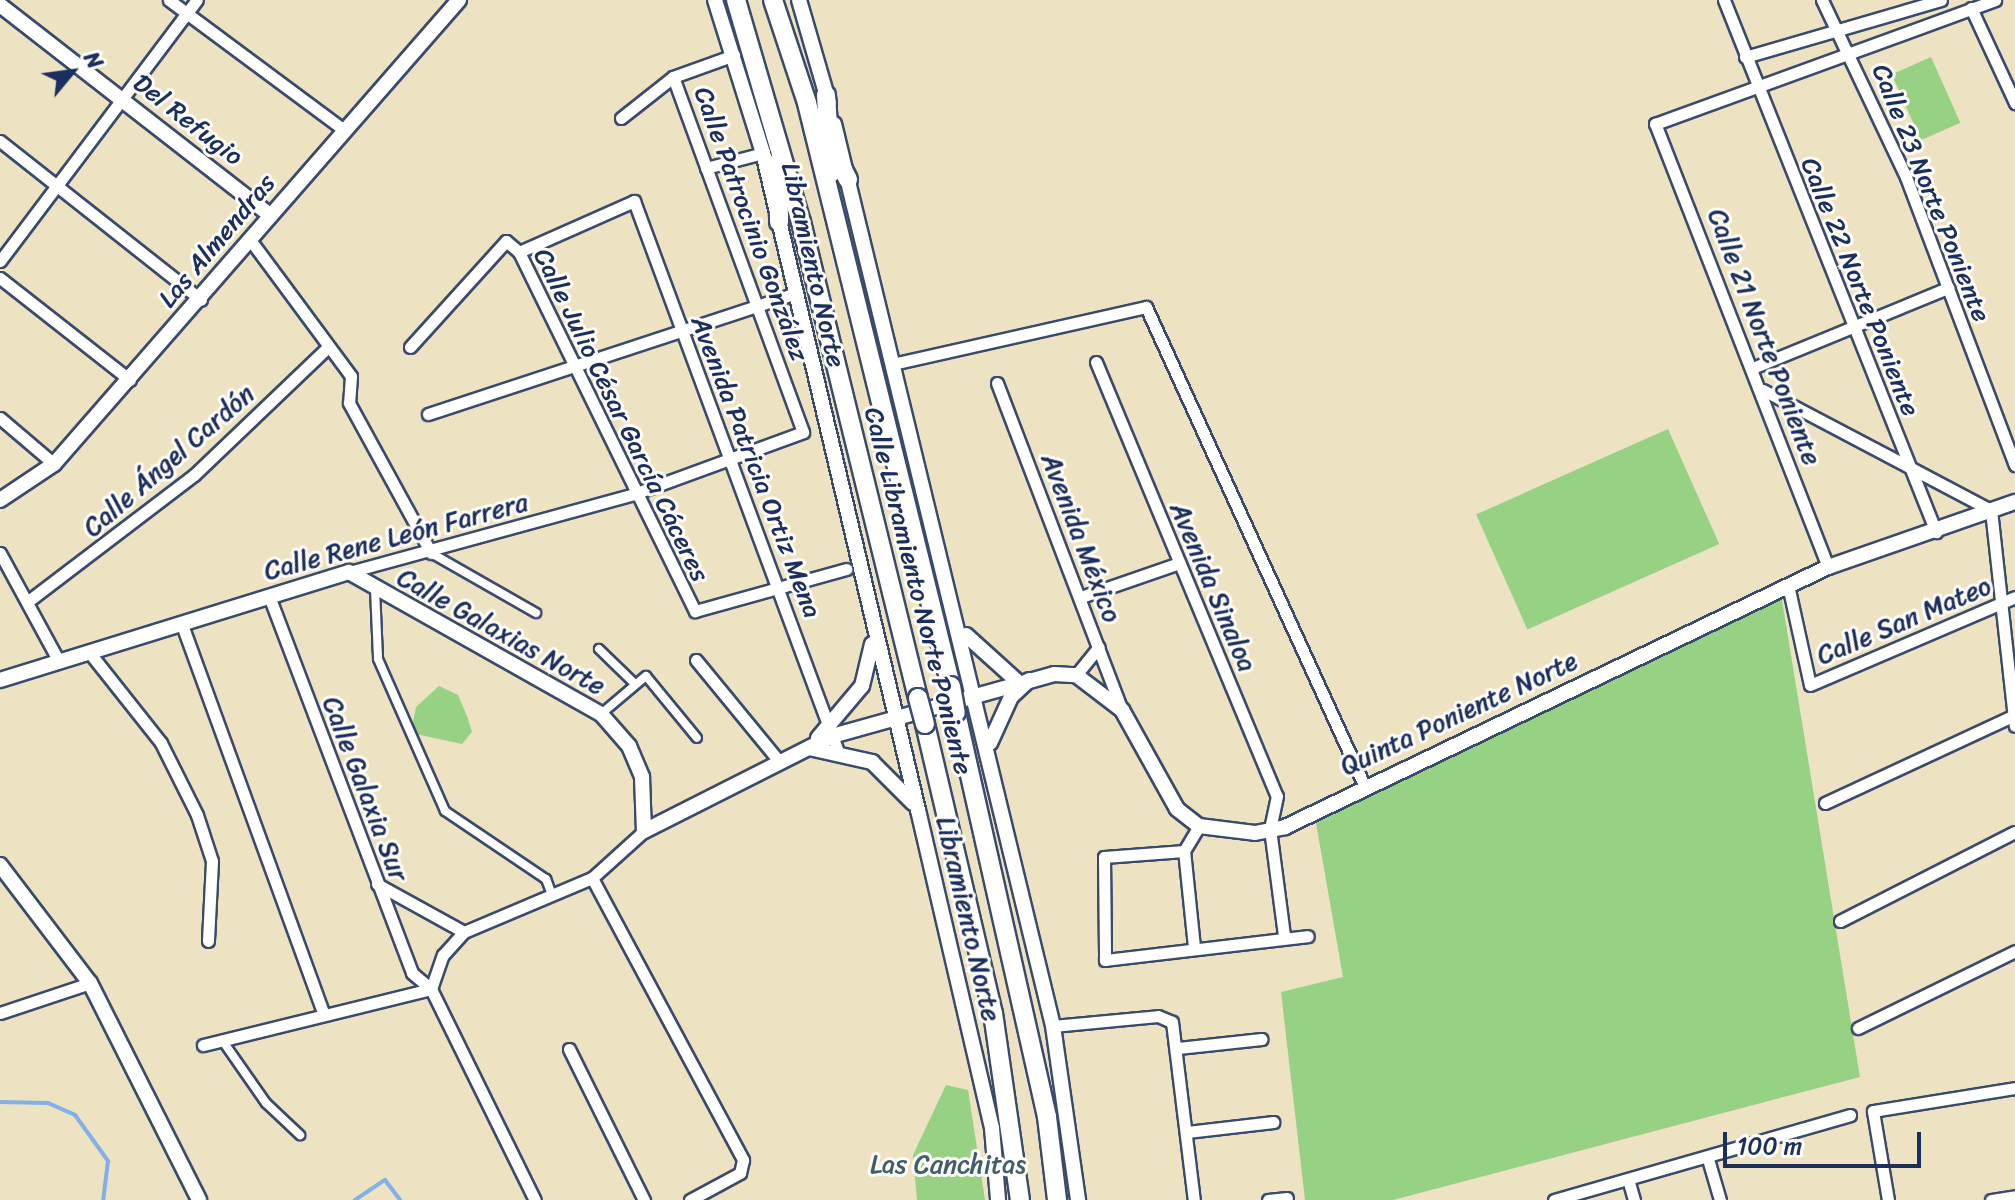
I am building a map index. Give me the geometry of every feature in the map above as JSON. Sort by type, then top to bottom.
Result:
[{"type":"highway","name":"Calle Libramiento Norte Poniente","points":[[736,0],[801,222],[925,724],[993,1013],[1020,1200]]},
{"type":"highway","name":"Calle Libramiento Norte Poniente","points":[[773,0],[807,103],[951,686],[1045,1103],[1057,1200]]},
{"type":"highway","points":[[826,95],[832,203]]},
{"type":"highway","points":[[807,103],[848,179]]},
{"type":"highway","points":[[779,139],[779,222]]},
{"type":"highway","points":[[763,153],[801,222]]},
{"type":"street","points":[[169,0],[343,129]]},
{"type":"street","points":[[0,261],[197,0]]},
{"type":"street","name":"Las Almendras","points":[[0,500],[54,464],[201,300],[343,129],[459,0]]},
{"type":"street","name":"Libramiento Norte","points":[[715,0],[763,153],[892,717],[918,810],[992,1128],[998,1200]]},
{"type":"street","points":[[799,0],[848,179],[957,622],[978,695],[1053,1026],[1078,1200]]},
{"type":"street","name":"Calle 22 Norte Poniente","points":[[1724,0],[1936,532]]},
{"type":"street","name":"Calle 23 Norte Poniente","points":[[1822,0],[1832,31],[1900,164],[2015,465]]},
{"type":"street","points":[[1745,57],[1923,2],[1941,0]]},
{"type":"street","points":[[1756,85],[1928,19],[1995,0]]},
{"type":"street","points":[[1923,2],[1928,19]]},
{"type":"street","name":"Del Refugio","points":[[0,5],[270,215]]},
{"type":"street","points":[[1971,8],[2015,103]]},
{"type":"street","points":[[621,118],[673,77],[734,55]]},
{"type":"street","name":"Calle Patrocinio González","points":[[673,77],[803,432]]},
{"type":"street","name":"Calle 21 Norte Poniente","points":[[1756,85],[1655,124],[1755,367],[1828,567]]},
{"type":"street","points":[[0,141],[201,300]]},
{"type":"street","points":[[706,168],[763,153]]},
{"type":"street","name":"Avenida Patricia Ortiz Mena","points":[[519,252],[634,201],[678,331],[783,589],[833,738]]},
{"type":"street","points":[[251,241],[351,376],[349,403],[431,553],[536,613]]},
{"type":"street","name":"Calle Julio César García Cáceres","points":[[410,347],[506,241],[519,252],[572,369],[695,611],[783,589]]},
{"type":"street","points":[[0,278],[130,380]]},
{"type":"street","points":[[1755,367],[1948,288]]},
{"type":"street","points":[[428,414],[796,293]]},
{"type":"street","points":[[893,364],[1146,307],[1364,785]]},
{"type":"street","name":"Calle Ángel Cardón","points":[[31,599],[184,484],[328,347]]},
{"type":"street","name":"Avenida Sinaloa","points":[[1096,362],[1277,796],[1270,829],[1284,936]]},
{"type":"street","name":"Avenida México","points":[[997,383],[1122,710]]},
{"type":"street","points":[[1763,390],[1991,510],[1997,606],[2014,719],[1825,803]]},
{"type":"street","points":[[0,418],[54,464]]},
{"type":"street","name":"Calle Rene León Farrera","points":[[0,680],[349,572],[431,553],[634,494],[803,432]]},
{"type":"street","name":"Quinta Poniente Norte","points":[[1199,826],[1270,829],[1828,567],[2015,502]]},
{"type":"street","points":[[0,553],[31,599],[58,660]]},
{"type":"street","points":[[1081,597],[1179,563]]},
{"type":"street","points":[[783,589],[846,569]]},
{"type":"street","name":"Calle Galaxias Norte","points":[[349,572],[601,714],[629,746],[642,777],[644,831]]},
{"type":"street","name":"Calle San Mateo","points":[[1788,585],[1810,685],[2015,597]]},
{"type":"street","points":[[375,589],[378,659],[445,811],[546,879],[551,892]]},
{"type":"street","name":"Calle Galaxia Sur","points":[[269,596],[412,973],[431,989],[535,1200]]},
{"type":"street","points":[[181,622],[324,1015]]},
{"type":"street","points":[[957,622],[975,649],[1024,680]]},
{"type":"street","points":[[833,738],[862,686],[873,634]]},
{"type":"street","points":[[1076,675],[1099,647]]},
{"type":"street","points":[[599,649],[634,683]]},
{"type":"street","points":[[89,652],[161,743],[197,815],[212,861],[208,941]]},
{"type":"street","points":[[696,660],[778,760]]},
{"type":"street","points":[[203,1045],[431,989],[438,963],[464,932],[551,892],[592,878],[644,831],[778,760],[805,747],[892,717],[1024,680],[1076,675],[1122,710],[1177,809],[1199,826],[1184,851],[1194,947]]},
{"type":"street","points":[[601,714],[646,676],[697,738]]},
{"type":"street","points":[[989,747],[997,721],[1024,680]]},
{"type":"street","points":[[833,738],[872,762],[918,810]]},
{"type":"street","points":[[1840,921],[2015,832]]},
{"type":"street","points":[[1184,851],[1104,857],[1105,960],[1284,936],[1308,936]]},
{"type":"street","points":[[0,865],[90,983],[199,1200]]},
{"type":"street","points":[[592,878],[743,1168],[690,1200]]},
{"type":"street","points":[[377,884],[464,932]]},
{"type":"street","points":[[1858,1028],[2015,951]]},
{"type":"street","points":[[0,1013],[90,983]]},
{"type":"street","points":[[1053,1026],[1161,1016],[1174,1025],[1194,1200]]},
{"type":"street","points":[[1178,1048],[1262,1039]]},
{"type":"street","points":[[222,1040],[266,1103],[300,1135]]},
{"type":"street","points":[[569,1049],[644,1200]]},
{"type":"street","points":[[1888,1200],[1873,1111],[2015,1088]]},
{"type":"street","points":[[1554,1200],[1708,1159],[1850,1115]]},
{"type":"street","points":[[1187,1132],[1273,1122]]},
{"type":"street","points":[[1708,1159],[1720,1200]]},
{"type":"street","points":[[1628,1179],[1634,1200]]},
{"type":"street","points":[[1991,1200],[2015,1196]]},
{"type":"street","points":[[1268,1200],[1287,1198]]},
{"type":"green space","points":[[1931,57],[1960,123],[1921,140],[1892,74]]},
{"type":"green space","points":[[1668,429],[1719,544],[1527,630],[1476,514]]},
{"type":"green space","points":[[1781,594],[1860,1077],[1393,1200],[1305,1200],[1281,992],[1343,977],[1316,823]]},
{"type":"green space","points":[[439,686],[458,695],[467,716],[472,732],[462,744],[411,733],[416,707]]},
{"type":"green space","name":"Las Canchitas","points":[[946,1085],[968,1090],[985,1200],[917,1200],[913,1155]]},
{"type":"waterway","points":[[0,1102],[48,1103],[75,1115],[108,1161],[103,1200]]},
{"type":"waterway","points":[[355,1200],[385,1180],[400,1200]]}]
